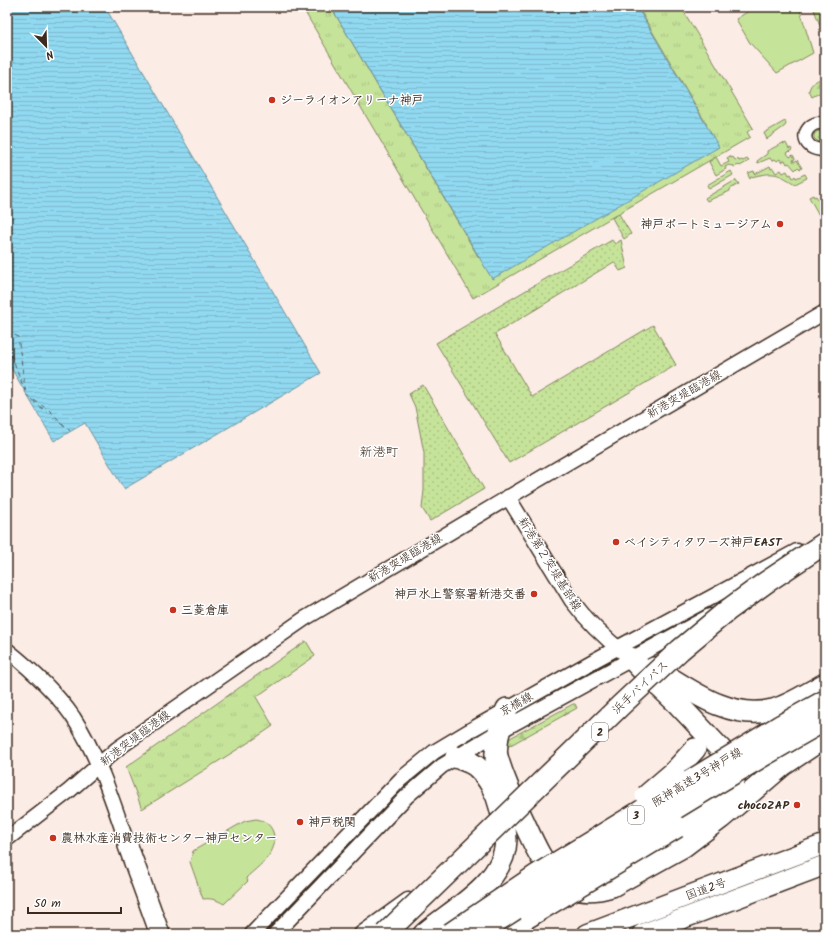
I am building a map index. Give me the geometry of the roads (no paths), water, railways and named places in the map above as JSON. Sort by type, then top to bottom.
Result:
[{"type":"highway","name":"浜手バイパス","points":[[385,934],[680,650],[734,605],[825,543]]},
{"type":"highway","name":"浜手バイパス","points":[[392,934],[444,882],[683,654],[731,613],[766,587],[825,549]]},
{"type":"highway","name":"3","points":[[625,654],[653,668],[706,699],[724,707],[750,712],[762,712],[786,706],[824,690]]},
{"type":"highway","name":"3","points":[[456,757],[477,767],[506,801],[546,866],[554,876],[564,883],[582,890],[600,890],[612,886],[680,836],[722,798],[732,786],[734,775],[734,768],[727,756],[677,703],[625,654]]},
{"type":"highway","name":"阪神高速3号神戸線","points":[[436,931],[537,875],[754,742],[824,690]]},
{"type":"highway","name":"3","points":[[436,931],[489,881],[504,854],[506,841],[506,801],[496,753],[498,732],[507,709]]},
{"type":"highway","name":"阪神高速3号神戸線","points":[[477,934],[545,889],[697,795],[825,720]]},
{"type":"highway","name":"3","points":[[501,934],[680,836],[721,818],[783,765],[825,738]]},
{"type":"highway","points":[[537,875],[627,811],[674,772],[695,749]]},
{"type":"highway","points":[[496,753],[496,781],[506,801]]},
{"type":"highway","points":[[477,767],[496,781]]},
{"type":"highway","name":"国道2号","points":[[587,934],[825,844]]},
{"type":"highway","points":[[128,846],[160,934]]},
{"type":"highway","name":"国道2号","points":[[642,934],[825,864]]},
{"type":"street","points":[[825,124],[819,123],[811,125],[806,131],[805,136],[806,141],[810,146],[825,151]]},
{"type":"street","name":"新港突堤臨港線","points":[[7,839],[69,791],[117,749],[308,616],[508,497],[825,312]]},
{"type":"street","name":"新港第２突堤基部線","points":[[508,497],[572,601],[584,617],[625,654]]},
{"type":"street","name":"京橋線","points":[[275,934],[406,796],[427,777],[456,757],[625,654],[825,536]]},
{"type":"street","name":"京橋線","points":[[252,934],[401,779],[446,744],[507,709],[625,654],[825,555]]},
{"type":"street","points":[[7,650],[44,682],[72,716],[84,735],[108,789],[128,846]]},
{"type":"street","points":[[361,934],[430,883],[478,843]]},
{"type":"street","points":[[376,934],[444,882]]},
{"type":"water","points":[[7,7],[105,7],[321,373],[124,489],[85,423],[54,441],[7,361]]},
{"type":"water","points":[[331,7],[637,7],[719,147],[492,279]]},
{"type":"place","name":"ジーライオンアリーナ神戸","points":[[272,100]]},
{"type":"place","name":"神戸ポートミュージアム","points":[[780,224]]},
{"type":"place","name":"ベイシティタワーズ神戸EAST","points":[[616,542]]},
{"type":"place","name":"神戸水上警察署新港交番","points":[[534,594]]},
{"type":"place","name":"三菱倉庫","points":[[173,610]]},
{"type":"place","name":"chocoZAP","points":[[797,805]]},
{"type":"place","name":"神戸税関","points":[[300,822]]},
{"type":"place","name":"農林水産消費技術センター神戸センター","points":[[53,838]]},
{"type":"district","name":"新港町","points":[[379,451]]}]
